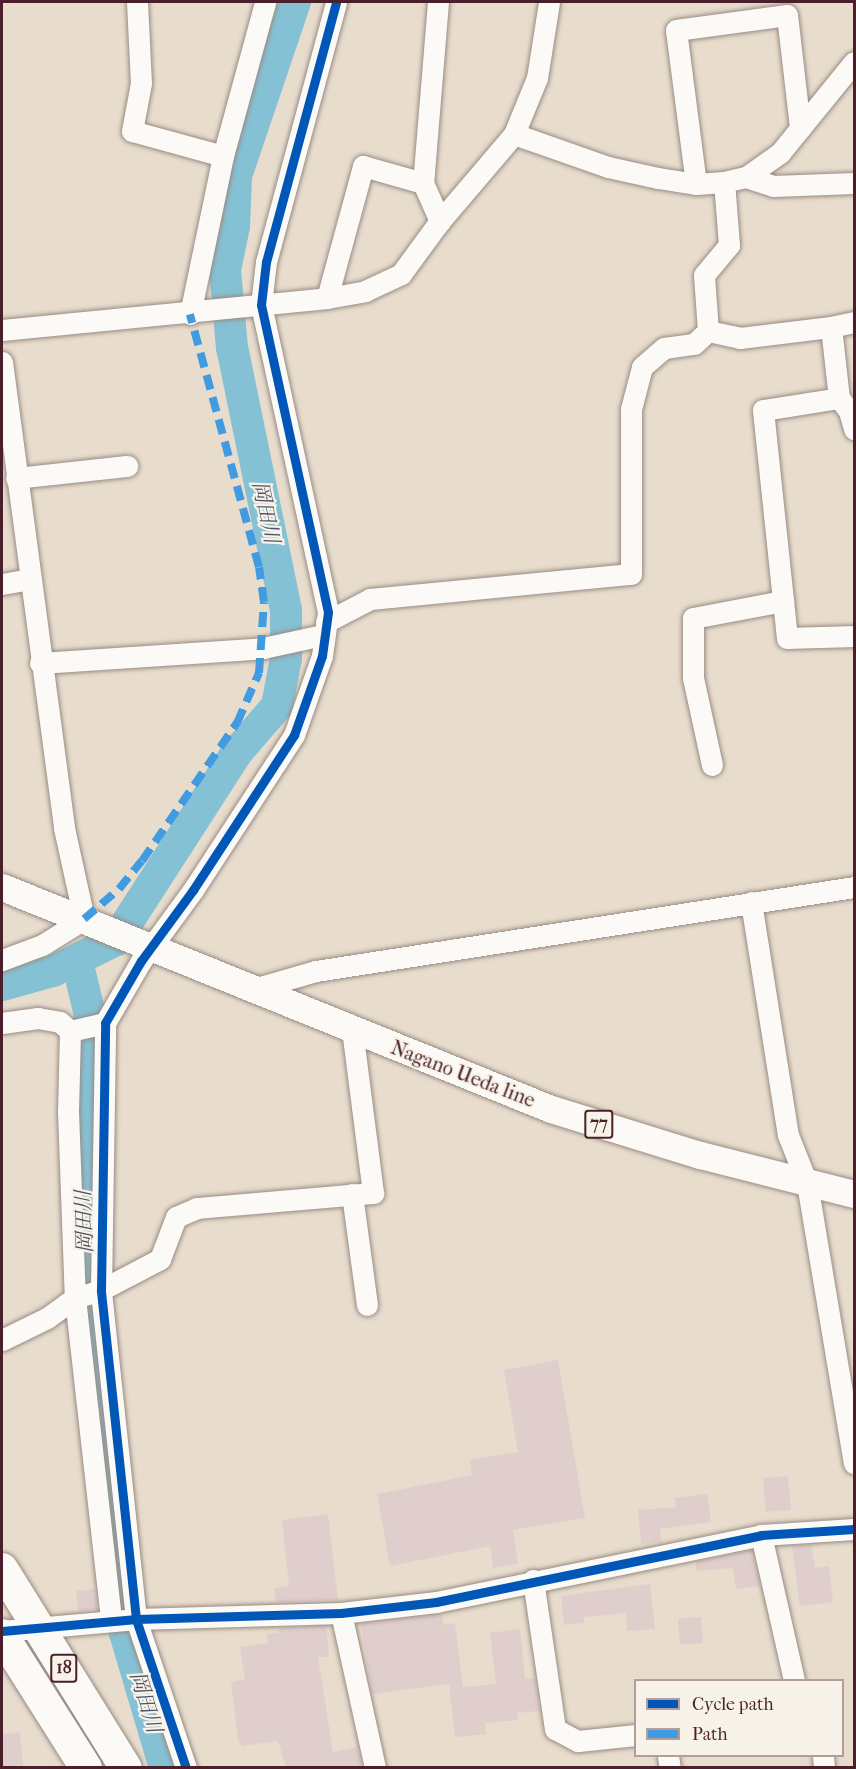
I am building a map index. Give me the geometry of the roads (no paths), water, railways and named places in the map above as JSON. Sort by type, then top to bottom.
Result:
[{"type":"highway","name":"18","points":[[2,1569],[126,1767]]},
{"type":"highway","name":"18","points":[[2,1633],[86,1767]]},
{"type":"main road","name":"77","points":[[2,887],[84,919]]},
{"type":"main road","name":"Nagano Ueda line","points":[[84,919],[257,988],[352,1030],[551,1109],[700,1155],[855,1194]]},
{"type":"street","points":[[137,2],[141,83],[132,131],[223,156]]},
{"type":"street","points":[[198,313],[223,156],[265,2]]},
{"type":"street","points":[[186,1767],[121,1620],[68,1111],[87,1027],[152,948],[294,735],[322,656],[328,612],[256,306],[336,2]]},
{"type":"street","points":[[438,2],[423,183],[441,221]]},
{"type":"street","points":[[2,330],[198,313],[327,298],[365,291],[401,274],[441,221],[514,134],[537,78],[552,2]]},
{"type":"street","points":[[696,184],[676,30],[787,15],[800,128]]},
{"type":"street","points":[[514,134],[608,166],[696,184],[724,182],[746,177],[780,153],[855,62]]},
{"type":"street","points":[[327,298],[363,166],[423,183]]},
{"type":"street","points":[[746,177],[773,186],[855,183]]},
{"type":"street","points":[[708,331],[704,275],[729,246],[724,182]]},
{"type":"street","points":[[708,331],[740,338],[855,322]]},
{"type":"street","points":[[831,327],[839,398],[849,411],[855,429]]},
{"type":"street","points":[[40,663],[263,648],[325,628],[370,599],[631,574],[631,409],[642,368],[664,348],[694,344],[708,331]]},
{"type":"street","points":[[2,362],[40,663],[64,828],[84,919],[42,945],[2,960]]},
{"type":"street","points":[[839,398],[763,410],[787,638],[855,636]]},
{"type":"street","points":[[16,478],[127,466]]},
{"type":"street","points":[[2,584],[31,579]]},
{"type":"street","points":[[712,765],[693,678],[693,618],[783,601]]},
{"type":"street","points":[[257,988],[316,971],[855,887]]},
{"type":"street","points":[[751,902],[788,1135],[807,1183],[855,1464]]},
{"type":"street","points":[[2,1023],[38,1018],[87,1027]]},
{"type":"street","points":[[87,1027],[88,1294]]},
{"type":"street","points":[[2,1340],[47,1318],[88,1294],[160,1260],[176,1217],[197,1208],[373,1193],[352,1030]]},
{"type":"street","points":[[352,1194],[367,1305]]},
{"type":"street","points":[[2,1633],[38,1627],[121,1620],[341,1613],[436,1602],[533,1580],[761,1535],[855,1529]]},
{"type":"street","points":[[761,1535],[794,1679]]},
{"type":"street","points":[[533,1580],[555,1730],[578,1741],[634,1735]]},
{"type":"street","points":[[341,1613],[375,1767]]},
{"type":"waterway","name":"岡田川","points":[[2,985],[53,971],[116,940],[238,751],[277,706],[286,658],[286,610],[232,348],[225,270],[234,226],[236,176],[295,2]]},
{"type":"waterway","name":"岡田川","points":[[77,961],[90,1015],[81,1133],[86,1276],[114,1550],[125,1633],[164,1765]]}]
